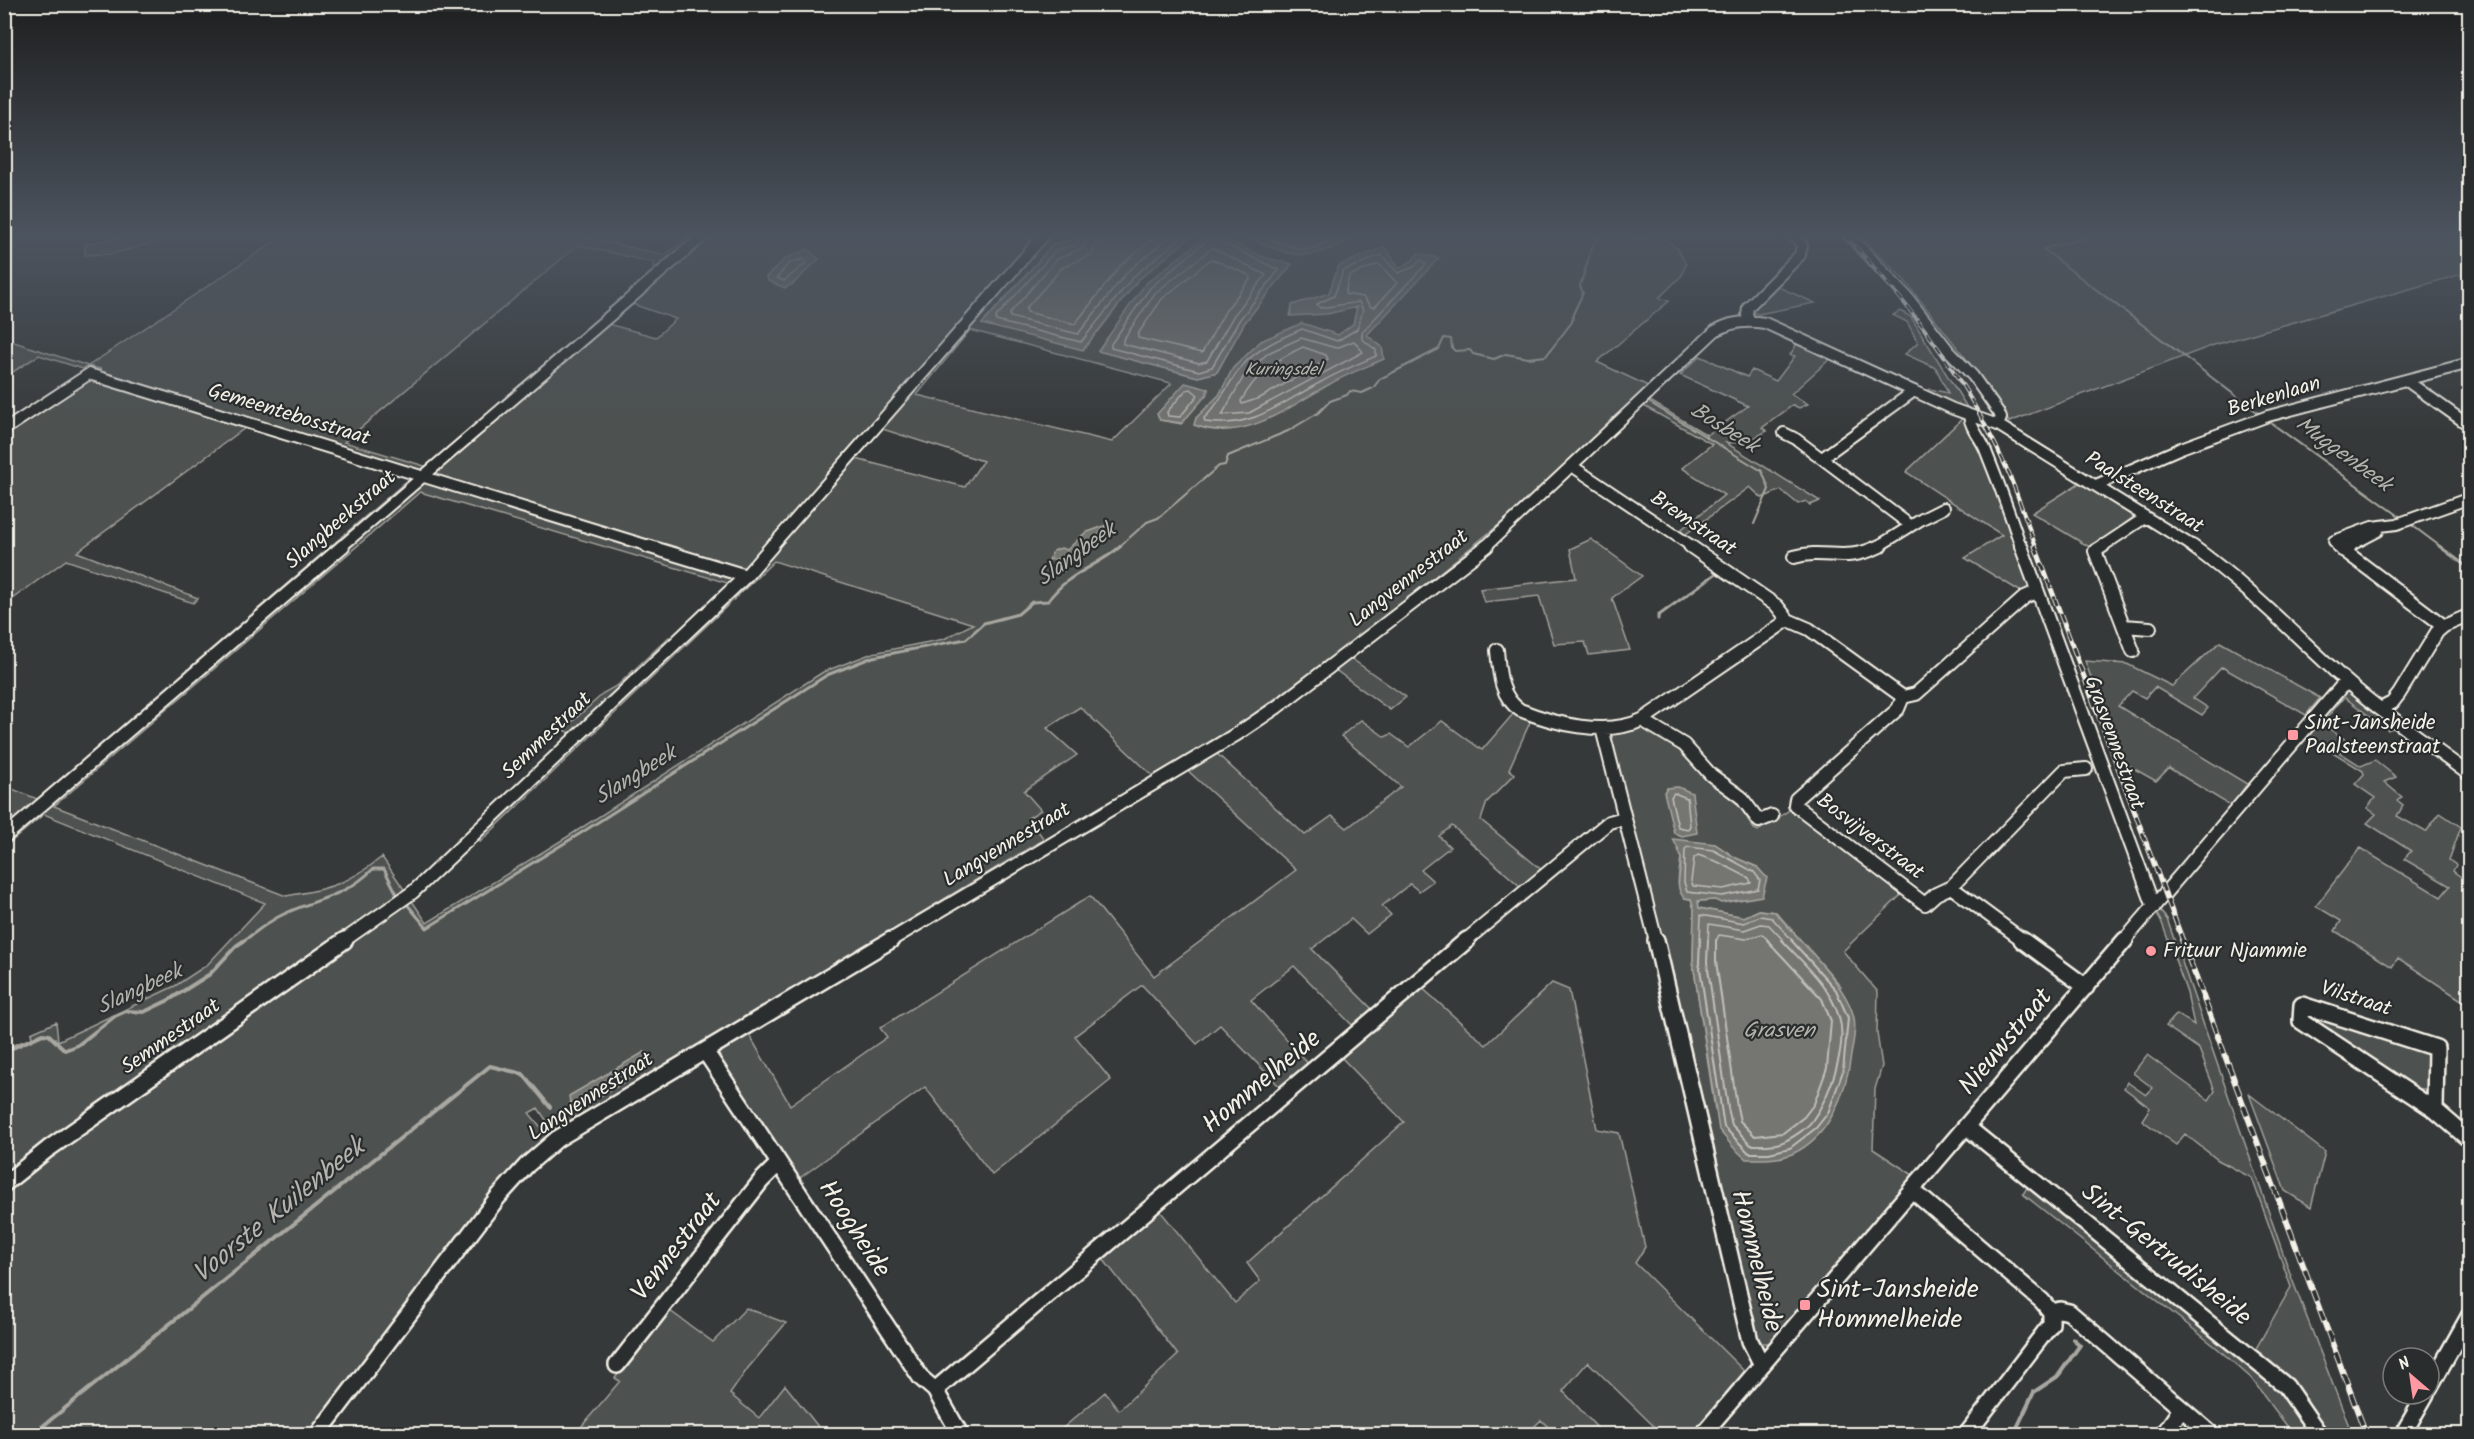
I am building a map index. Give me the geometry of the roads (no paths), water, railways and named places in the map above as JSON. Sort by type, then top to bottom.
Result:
[{"type":"street","name":"Slangbeekstraat","points":[[4,837],[625,302]]},
{"type":"street","name":"Semmestraat","points":[[4,1184],[48,1149],[412,892],[746,576],[985,302]]},
{"type":"street","points":[[1750,321],[1747,315],[1748,307],[1753,302]]},
{"type":"street","points":[[1910,302],[1949,351],[1973,376],[1999,413],[2001,418],[1998,425]]},
{"type":"street","name":"Paalsteenstraat","points":[[1750,321],[1765,323],[1914,391],[1998,425],[2096,485],[2195,548],[2236,580],[2348,683],[2469,776]]},
{"type":"street","name":"Langvennestraat","points":[[318,1434],[498,1197],[527,1165],[557,1139],[1257,720],[1471,559],[1511,525],[1714,332],[1725,325],[1750,321]]},
{"type":"street","name":"Berkenlaan","points":[[2096,485],[2157,456],[2261,417],[2330,398],[2407,381],[2469,363]]},
{"type":"street","name":"Gemeentebosstraat","points":[[4,430],[89,374],[746,576]]},
{"type":"street","points":[[2407,381],[2469,426]]},
{"type":"street","points":[[1822,458],[1914,391]]},
{"type":"street","name":"Grasvennestraat","points":[[1969,415],[1970,424],[1982,442],[2003,492],[2036,592],[2154,907]]},
{"type":"street","points":[[1784,433],[1822,458],[1910,525]]},
{"type":"street","name":"Bremstraat","points":[[1572,466],[1719,564],[1777,606],[1788,620],[1809,629],[1903,697]]},
{"type":"street","points":[[2444,626],[2342,550],[2384,527],[2469,498]]},
{"type":"street","points":[[1794,557],[1808,553],[1855,556],[1929,513],[1944,508]]},
{"type":"street","points":[[2133,651],[2095,551],[2146,517]]},
{"type":"street","points":[[1903,697],[1916,694],[2025,597],[2036,592]]},
{"type":"street","points":[[2380,709],[2392,703],[2399,694],[2437,632],[2444,626],[2469,615]]},
{"type":"street","points":[[1497,650],[1497,662],[1507,699],[1514,708],[1528,715],[1602,729],[1622,727],[1642,720],[1788,620]]},
{"type":"street","points":[[2124,626],[2150,628]]},
{"type":"street","name":"Nieuwstraat","points":[[1703,1434],[2341,687],[2348,683]]},
{"type":"street","name":"Bosvijverstraat","points":[[1903,697],[1898,709],[1796,799],[1795,805],[1800,812],[1925,904],[1936,894],[1951,887],[2064,771],[2086,769]]},
{"type":"street","points":[[1642,720],[1684,745],[1712,775],[1741,797],[1759,822],[1772,816]]},
{"type":"street","name":"Hommelheide","points":[[1602,729],[1605,748],[1649,911],[1750,1341],[1762,1365]]},
{"type":"street","name":"Hommelheide","points":[[935,1390],[1581,844],[1609,822],[1624,818]]},
{"type":"street","name":"Bosvijverstraat","points":[[1951,887],[2086,987]]},
{"type":"street","name":"Vilstraat","points":[[2435,1110],[2436,1048],[2302,1005],[2301,1021],[2435,1110],[2469,1140]]},
{"type":"street","name":"Hoogheide","points":[[705,1051],[921,1378],[935,1390],[960,1434]]},
{"type":"street","name":"Sint-Gertrudisheide","points":[[1967,1127],[2286,1386],[2319,1434]]},
{"type":"street","name":"Vennestraat","points":[[617,1365],[761,1181],[779,1162]]},
{"type":"street","points":[[1912,1190],[2042,1301],[2051,1312],[2051,1323],[1966,1434]]},
{"type":"street","points":[[2051,1312],[2060,1310],[2069,1312],[2211,1434]]},
{"type":"street","points":[[2441,1366],[2469,1315]]},
{"type":"street","points":[[2403,1434],[2419,1406]]},
{"type":"street","points":[[2164,1434],[2181,1409]]},
{"type":"water","points":[[1002,302],[1121,302],[1083,350],[982,324]]},
{"type":"water","points":[[1132,302],[1261,302],[1245,322],[1217,372],[1198,377],[1098,351]]},
{"type":"water","name":"Kuringsdel","points":[[1301,302],[1398,302],[1367,335],[1382,347],[1384,359],[1336,380],[1282,412],[1248,426],[1230,430],[1212,430],[1194,425],[1196,418],[1219,395],[1233,368],[1261,341],[1302,323],[1338,335],[1353,324],[1357,307],[1327,314],[1290,316],[1292,305]]},
{"type":"water","points":[[1185,383],[1208,389],[1207,394],[1182,423],[1160,420],[1157,414]]},
{"type":"water","points":[[1107,525],[1085,548],[1067,558],[1064,571],[1053,573],[1063,562],[1061,559],[1049,560],[1053,551],[1061,548],[1067,550],[1085,533]]},
{"type":"water","points":[[1678,787],[1692,793],[1697,833],[1682,836],[1674,833],[1664,792],[1667,788]]},
{"type":"water","name":"Grasven","points":[[1673,839],[1715,844],[1736,858],[1757,867],[1767,878],[1762,896],[1721,903],[1715,900],[1698,901],[1699,908],[1744,917],[1759,910],[1775,912],[1840,988],[1853,1014],[1854,1040],[1849,1069],[1834,1112],[1817,1137],[1787,1156],[1746,1159],[1719,1130],[1693,963],[1694,909],[1691,899],[1684,898],[1679,888],[1681,858]]},
{"type":"water","points":[[644,1052],[649,1054],[651,1059],[647,1067],[598,1097],[578,1103],[570,1102],[569,1096]]},
{"type":"waterway","name":"Slangbeek","points":[[1119,547],[1147,522],[1158,518],[1219,466],[1225,465],[1228,456],[1288,431],[1318,413],[1330,401],[1347,395],[1350,391],[1362,393],[1373,388],[1380,379],[1439,349],[1444,338],[1451,339],[1452,348],[1455,351],[1470,350],[1473,354],[1494,359],[1506,354],[1528,358],[1546,356],[1572,322],[1579,302]]},
{"type":"waterway","name":"Muggenbeek","points":[[2113,302],[2261,415]]},
{"type":"waterway","name":"Bosbeek","points":[[1650,403],[1762,471],[1769,489],[1754,524]]},
{"type":"waterway","name":"Muggenbeek","points":[[2267,420],[2402,518]]},
{"type":"waterway","name":"Muggenbeek","points":[[2409,523],[2441,547]]},
{"type":"waterway","name":"Slangbeek","points":[[406,903],[427,928],[581,833],[827,675],[873,657],[966,639],[984,623],[1018,614],[1032,602],[1048,601],[1073,577],[1121,546]]},
{"type":"waterway","name":"Muggenbeek","points":[[2439,546],[2470,569]]},
{"type":"waterway","name":"Bosbeek","points":[[1658,619],[1658,616],[1718,572]]},
{"type":"waterway","name":"Slangbeek","points":[[243,941],[278,917],[350,887],[373,869],[384,869],[398,896]]},
{"type":"waterway","name":"Slangbeek","points":[[4,1052],[43,1034],[49,1035],[65,1050],[78,1045],[115,1016],[126,1011],[144,1012],[169,1000],[210,974],[236,946],[245,940]]},
{"type":"waterway","name":"Voorste Kuilenbeek","points":[[33,1434],[490,1066],[523,1074],[550,1107]]},
{"type":"waterway","name":"Bosbeek","points":[[2014,1434],[2034,1392],[2058,1376],[2080,1345],[2073,1339]]},
{"type":"railway","points":[[1903,302],[1958,377],[1994,441],[2036,547]]},
{"type":"railway","points":[[2035,546],[2183,941]]},
{"type":"railway","points":[[2182,940],[2366,1434]]},
{"type":"place","name":"Sint-Jansheide Paalsteenstraat","points":[[2293,735]]},
{"type":"place","name":"Frituur Njammie","points":[[2151,951]]},
{"type":"place","name":"Sint-Jansheide Hommelheide","points":[[1805,1305]]}]
